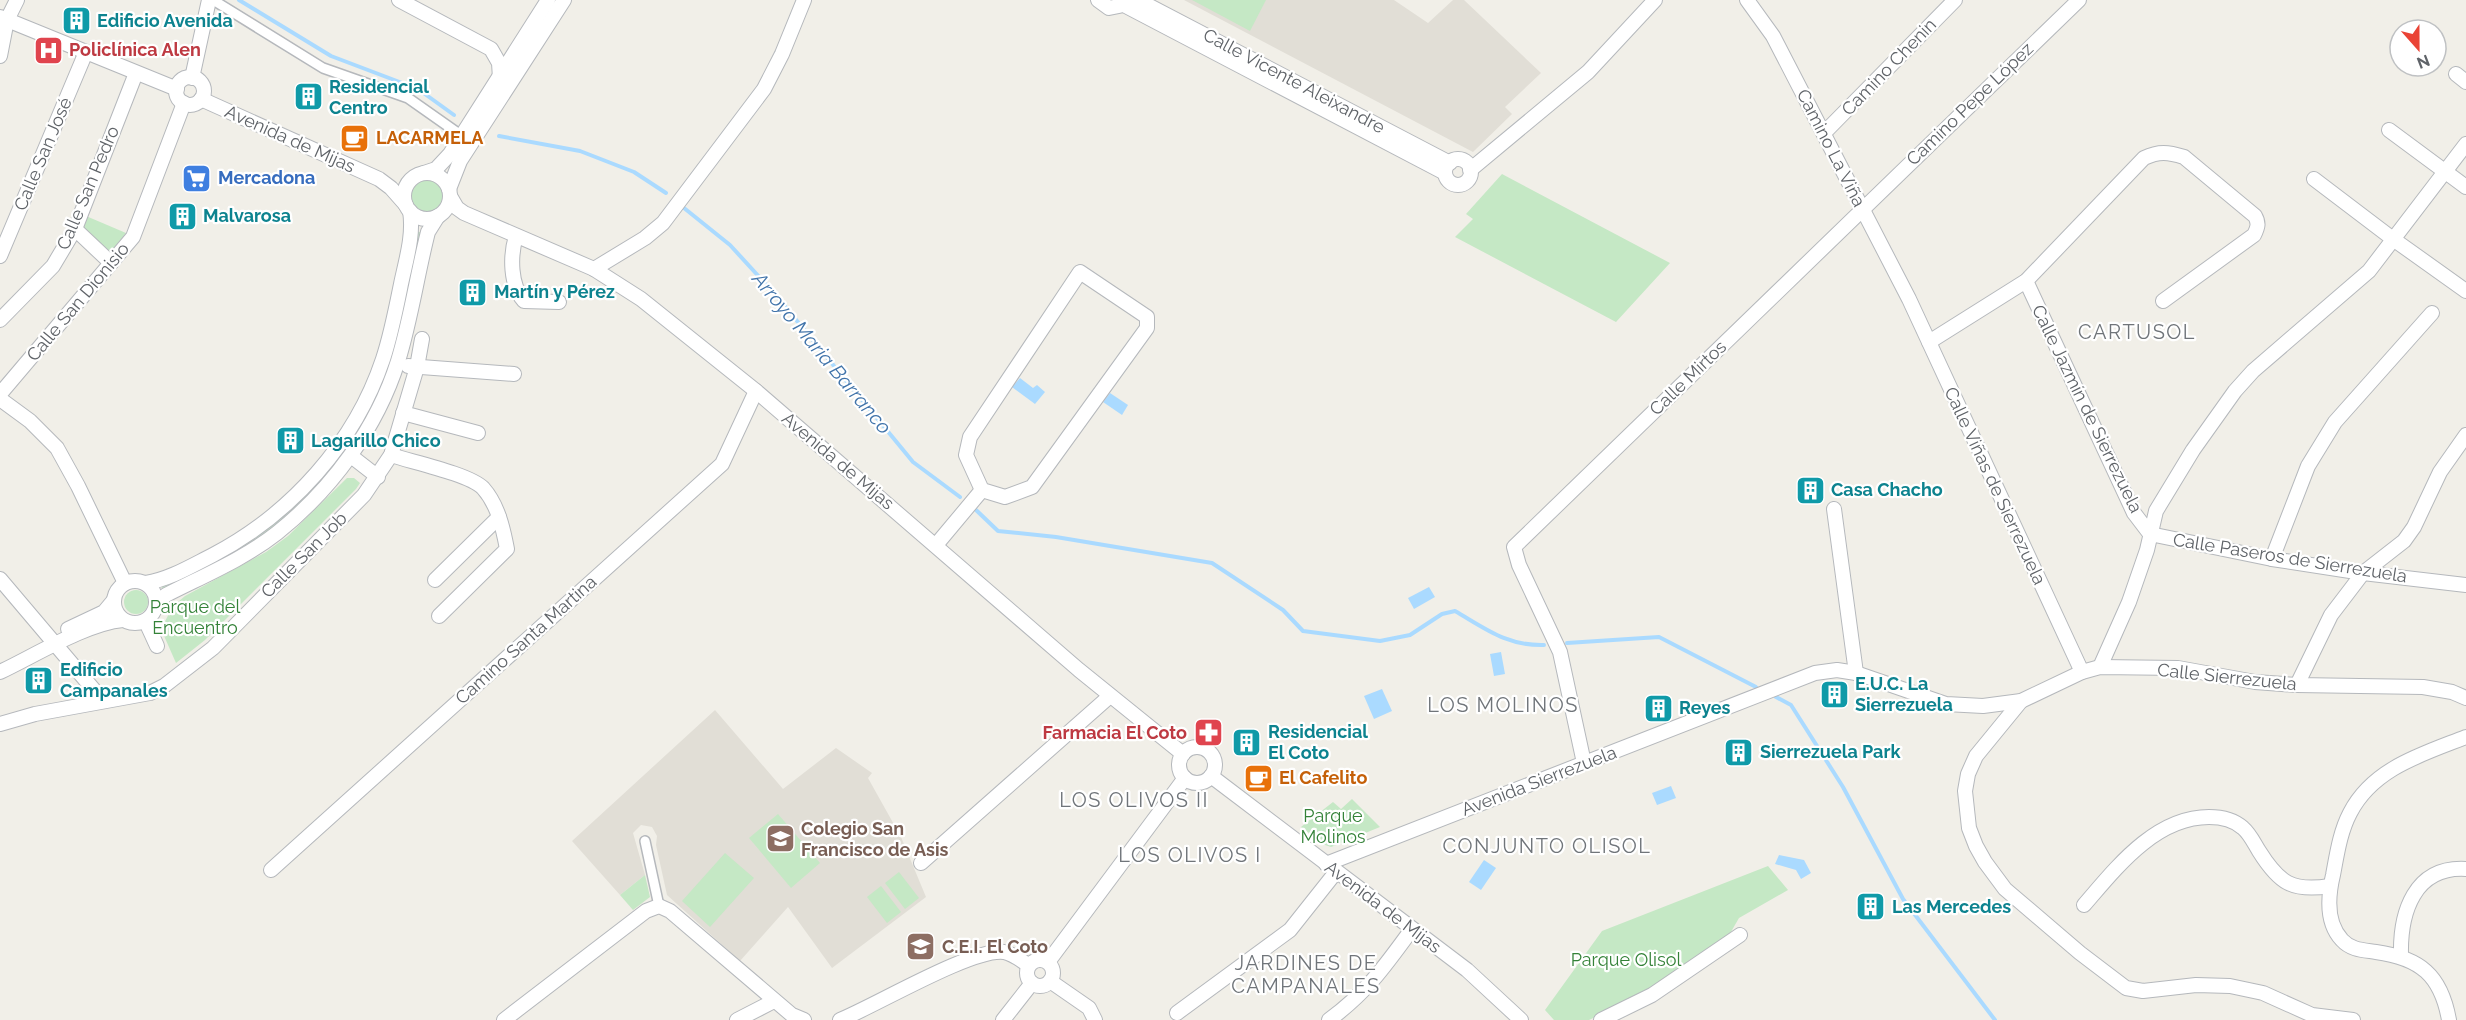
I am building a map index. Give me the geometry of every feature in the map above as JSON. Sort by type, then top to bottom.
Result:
[{"type":"street","points":[[0,56],[4,18],[17,0]]},
{"type":"street","points":[[192,78],[211,0],[323,68],[408,98],[462,136]]},
{"type":"street","points":[[399,0],[491,49],[499,63],[500,78]]},
{"type":"street","points":[[0,672],[104,612],[125,583],[135,580],[146,583],[160,581],[228,547],[266,523],[302,490],[338,446],[364,403],[383,360],[397,306],[412,223],[405,191],[407,185],[421,174],[436,169],[443,162],[500,78],[548,0]]},
{"type":"street","points":[[114,600],[117,614],[123,620],[133,624],[146,621],[154,614],[158,603],[166,595],[236,559],[276,534],[312,501],[351,456],[377,410],[397,364],[428,232],[439,215],[447,208],[449,192],[460,161],[564,0]]},
{"type":"street","points":[[594,269],[645,238],[663,223],[764,89],[782,54],[804,0]]},
{"type":"street","points":[[1098,0],[1109,8],[1124,2],[1447,168]]},
{"type":"street","name":"Calle Vicente Aleixandre","points":[[1138,0],[1447,168]]},
{"type":"street","points":[[1447,168],[1448,181],[1459,185],[1468,179],[1470,170],[1588,72],[1655,0]]},
{"type":"street","name":"Camino La Viña","points":[[1747,0],[1773,36],[1909,299]]},
{"type":"street","name":"Camino Chenin","points":[[1824,133],[1955,0]]},
{"type":"street","name":"Camino Pepe López","points":[[1861,209],[2079,0]]},
{"type":"street","points":[[4,18],[177,88]]},
{"type":"street","name":"Calle San José","points":[[0,256],[86,52]]},
{"type":"street","name":"Calle San Pedro","points":[[0,320],[53,266],[75,229],[136,73]]},
{"type":"street","points":[[192,78],[203,85],[204,93],[201,99],[192,105],[184,103],[177,96],[177,88],[182,80],[192,78]]},
{"type":"street","name":"Avenida de Mijas","points":[[201,99],[379,179],[392,188],[408,208]]},
{"type":"street","name":"Calle San Dionisio","points":[[0,394],[133,237],[184,103]]},
{"type":"street","points":[[2388,130],[2466,187]]},
{"type":"street","points":[[2100,667],[2129,602],[2147,550],[2156,511],[2193,450],[2235,391],[2276,350],[2369,271],[2466,144]]},
{"type":"street","points":[[1929,342],[2026,281],[2144,159],[2156,152],[2170,152],[2184,157],[2255,216],[2258,228],[2254,235],[2163,301]]},
{"type":"street","points":[[1447,168],[1462,160],[1470,170]]},
{"type":"street","points":[[421,174],[439,176],[449,192]]},
{"type":"street","name":"Avenida de Mijas","points":[[379,179],[394,181],[421,174]]},
{"type":"street","points":[[2314,179],[2466,291]]},
{"type":"street","name":"Avenida de Mijas","points":[[449,192],[457,208],[464,213],[594,269],[641,299],[756,391],[1110,696],[1183,754]]},
{"type":"street","points":[[408,208],[423,219],[439,215]]},
{"type":"street","name":"Calle Mirtos","points":[[1584,764],[1560,652],[1519,565],[1514,547],[1861,209]]},
{"type":"street","name":"Avenida de Mijas","points":[[439,215],[464,213]]},
{"type":"street","points":[[75,229],[111,263]]},
{"type":"street","points":[[516,236],[511,253],[518,293],[525,301],[559,302]]},
{"type":"street","points":[[1080,272],[1147,317],[1147,328],[1032,487],[1005,497],[982,490],[966,455],[970,437],[1080,272]]},
{"type":"street","name":"Calle Jazmín de Sierrezuela","points":[[2026,281],[2134,513],[2150,534]]},
{"type":"street","name":"Calle Viñas de Sierrezuela","points":[[1909,299],[2082,672]]},
{"type":"street","points":[[2272,559],[2308,466],[2335,422],[2432,313]]},
{"type":"street","name":"Calle San Job","points":[[0,724],[35,714],[150,693],[164,686],[213,648],[364,495],[378,477],[391,455],[417,367],[422,339]]},
{"type":"street","points":[[397,364],[514,374]]},
{"type":"street","name":"Camino Santa Martina","points":[[271,870],[722,464],[756,391]]},
{"type":"street","points":[[0,399],[30,421],[57,448],[125,583]]},
{"type":"street","points":[[403,413],[478,433]]},
{"type":"street","points":[[2297,685],[2331,615],[2362,573],[2404,541],[2414,527],[2440,471],[2466,435]]},
{"type":"street","points":[[391,455],[474,482],[482,487],[491,499],[499,517],[507,549],[439,616]]},
{"type":"street","points":[[351,456],[378,477]]},
{"type":"street","points":[[936,545],[982,490]]},
{"type":"street","points":[[1834,509],[1856,673]]},
{"type":"street","points":[[435,579],[499,517]]},
{"type":"street","name":"Calle Paseros de Sierrezuela","points":[[2150,534],[2272,559],[2362,573],[2466,585]]},
{"type":"street","points":[[1,581],[94,690],[97,702]]},
{"type":"street","points":[[146,583],[154,591],[158,603]]},
{"type":"street","points":[[0,662],[108,621],[123,620]]},
{"type":"street","points":[[146,621],[157,646]]},
{"type":"street","name":"Calle Sierrezuela","points":[[1751,698],[1815,674],[1837,670],[1856,673],[1946,704],[1983,706],[2021,701],[2082,672],[2100,667],[2178,668],[2255,682],[2297,685],[2423,687],[2452,692],[2466,698]]},
{"type":"street","points":[[921,863],[1110,696]]},
{"type":"street","name":"Avenida Sierrezuela","points":[[1331,868],[1751,698]]},
{"type":"street","points":[[2021,701],[1976,756],[1968,774],[1965,791],[1969,828],[1976,846],[2005,889],[2080,953],[2126,988],[2143,991],[2196,985],[2230,986],[2263,993],[2312,1015],[2353,1020]]},
{"type":"street","points":[[2449,1020],[2445,999],[2437,984],[2422,968],[2401,955],[2352,948],[2343,942],[2332,922],[2330,886],[2344,828],[2355,806],[2369,788],[2404,762],[2466,737]]},
{"type":"street","points":[[1193,747],[1207,750],[1212,755],[1215,765],[1211,776],[1199,783],[1188,781],[1179,770],[1183,754],[1193,747]]},
{"type":"street","name":"Avenida de Mijas","points":[[1211,776],[1473,975],[1521,1020]]},
{"type":"street","points":[[1048,962],[1185,778]]},
{"type":"street","points":[[2084,905],[2123,861],[2149,839],[2180,823],[2206,816],[2221,817],[2242,827],[2268,865],[2287,884],[2299,888],[2330,886]]},
{"type":"street","points":[[645,841],[659,906]]},
{"type":"street","points":[[1177,1013],[1290,930],[1331,868]]},
{"type":"street","points":[[2401,955],[2403,918],[2416,889],[2428,879],[2442,872],[2466,869]]},
{"type":"street","points":[[504,1020],[646,911],[659,906],[670,911],[774,1001],[792,1015],[804,1020]]},
{"type":"street","points":[[1329,1020],[1354,1002],[1378,977],[1412,929]]},
{"type":"street","points":[[1601,1020],[1652,995],[1740,935]]},
{"type":"street","points":[[840,1020],[987,953],[1003,952],[1014,955],[1029,965]]},
{"type":"street","points":[[1035,960],[1048,962],[1053,968],[1050,981],[1043,986],[1032,983],[1026,974],[1029,965],[1035,960]]},
{"type":"street","points":[[1050,981],[1092,1014],[1104,1020]]},
{"type":"street","points":[[1003,1020],[1032,983]]},
{"type":"street","points":[[737,1020],[774,1001]]},
{"type":"shaded area","points":[[1184,0],[1394,0],[1428,23],[1453,0],[1464,0],[1541,73],[1505,107],[1512,114],[1473,152]]},
{"type":"shaded area","name":"Colegio San Francisco de Asis","points":[[715,710],[783,789],[836,748],[872,773],[868,778],[901,837],[926,897],[832,968],[788,907],[740,961],[667,895],[656,845],[657,836],[652,827],[641,825],[633,833],[645,875],[620,895],[572,841]]},
{"type":"green space","points":[[1192,0],[1266,0],[1250,31]]},
{"type":"green space","points":[[1502,174],[1670,263],[1616,322],[1455,237],[1473,219],[1466,214]]},
{"type":"green space","points":[[427,180],[439,184],[443,196],[439,208],[427,212],[415,208],[411,196],[415,184]]},
{"type":"green space","points":[[86,216],[126,233],[110,253],[80,230]]},
{"type":"green space","points":[[417,232],[422,232],[410,300],[400,340],[366,420],[334,470],[295,512],[272,530],[232,555],[163,590],[161,586],[306,494],[389,361],[403,310]]},
{"type":"green space","name":"Parque del Encuentro","points":[[347,478],[354,478],[360,483],[356,489],[205,640],[176,663],[161,629],[173,606],[185,596],[266,552],[288,536]]},
{"type":"green space","points":[[131,590],[141,590],[148,597],[148,607],[141,614],[131,614],[124,607],[124,597]]},
{"type":"green space","name":"Parque Molinos","points":[[1352,799],[1380,827],[1331,847],[1301,827],[1333,802],[1341,809]]},
{"type":"green space","points":[[778,814],[820,863],[791,888],[749,838]]},
{"type":"green space","points":[[725,853],[754,878],[710,927],[682,901]]},
{"type":"green space","name":"Parque Olisol","points":[[1768,866],[1788,890],[1739,918],[1728,937],[1637,997],[1589,1020],[1554,1020],[1545,1010],[1602,931]]},
{"type":"green space","points":[[899,872],[919,898],[905,909],[885,883]]},
{"type":"green space","points":[[645,875],[650,897],[633,910],[620,895]]},
{"type":"green space","points":[[881,886],[901,912],[887,923],[867,897]]},
{"type":"water","points":[[1020,378],[1033,388],[1037,385],[1045,392],[1035,404],[1012,387]]},
{"type":"water","points":[[1110,393],[1128,405],[1122,415],[1103,402]]},
{"type":"water","points":[[1429,587],[1435,597],[1414,609],[1408,598]]},
{"type":"water","points":[[1501,652],[1505,674],[1494,676],[1490,654]]},
{"type":"water","points":[[1382,689],[1392,711],[1374,719],[1364,696]]},
{"type":"water","points":[[1671,786],[1676,798],[1657,805],[1652,793]]},
{"type":"water","points":[[1779,855],[1804,860],[1811,873],[1801,879],[1796,870],[1775,864]]},
{"type":"water","points":[[1484,860],[1496,868],[1481,890],[1469,882]]},
{"type":"waterway","name":"Arroyo Maria Barranco","points":[[239,0],[331,56],[418,89],[454,115]]},
{"type":"waterway","name":"Arroyo Maria Barranco","points":[[499,136],[580,151],[634,172],[666,193]]},
{"type":"waterway","name":"Arroyo Maria Barranco","points":[[684,208],[730,245],[774,293],[913,462],[960,497]]},
{"type":"waterway","name":"Arroyo Maria Barranco","points":[[976,510],[998,531],[1056,537],[1212,563],[1283,610],[1303,631],[1380,641],[1410,635],[1442,614],[1455,611],[1497,635],[1519,643],[1544,645]]},
{"type":"waterway","name":"Arroyo Maria Barranco","points":[[1567,643],[1659,637],[1756,687]]},
{"type":"waterway","name":"Arroyo Maria Barranco","points":[[1776,697],[1791,705],[1843,787],[1903,899],[1995,1020]]},
{"type":"place","name":"Edificio Avenida","points":[[76,21]]},
{"type":"place","name":"Policlínica Alen","points":[[48,50]]},
{"type":"place","name":"Residencial Centro","points":[[308,97]]},
{"type":"place","name":"LACARMELA","points":[[355,138]]},
{"type":"place","name":"Mercadona","points":[[197,178]]},
{"type":"place","name":"Malvarosa","points":[[182,216]]},
{"type":"place","name":"Martín y Pérez","points":[[473,292]]},
{"type":"place","name":"Lagarillo Chico","points":[[290,441]]},
{"type":"place","name":"Casa Chacho","points":[[1810,490]]},
{"type":"place","name":"Edificio Campanales","points":[[39,680]]},
{"type":"place","name":"E.U.C. La Sierrezuela","points":[[1834,694]]},
{"type":"place","name":"Reyes","points":[[1658,708]]},
{"type":"place","name":"Farmacia El Coto","points":[[1208,733]]},
{"type":"place","name":"Residencial El Coto","points":[[1247,742]]},
{"type":"place","name":"Sierrezuela Park","points":[[1739,752]]},
{"type":"place","name":"El Cafelito","points":[[1258,778]]},
{"type":"place","name":"Colegio San Francisco de Asis","points":[[780,839]]},
{"type":"place","name":"Las Mercedes","points":[[1871,907]]},
{"type":"place","name":"C.E.I. El Coto","points":[[921,947]]},
{"type":"district","name":"CARTUSOL","points":[[2137,332]]},
{"type":"district","name":"LOS MOLINOS","points":[[1503,705]]},
{"type":"district","name":"LOS OLIVOS II","points":[[1134,800]]},
{"type":"district","name":"CONJUNTO OLISOL","points":[[1547,846]]},
{"type":"district","name":"LOS OLIVOS I","points":[[1190,855]]},
{"type":"district","name":"JARDINES DE CAMPANALES","points":[[1306,974]]}]
